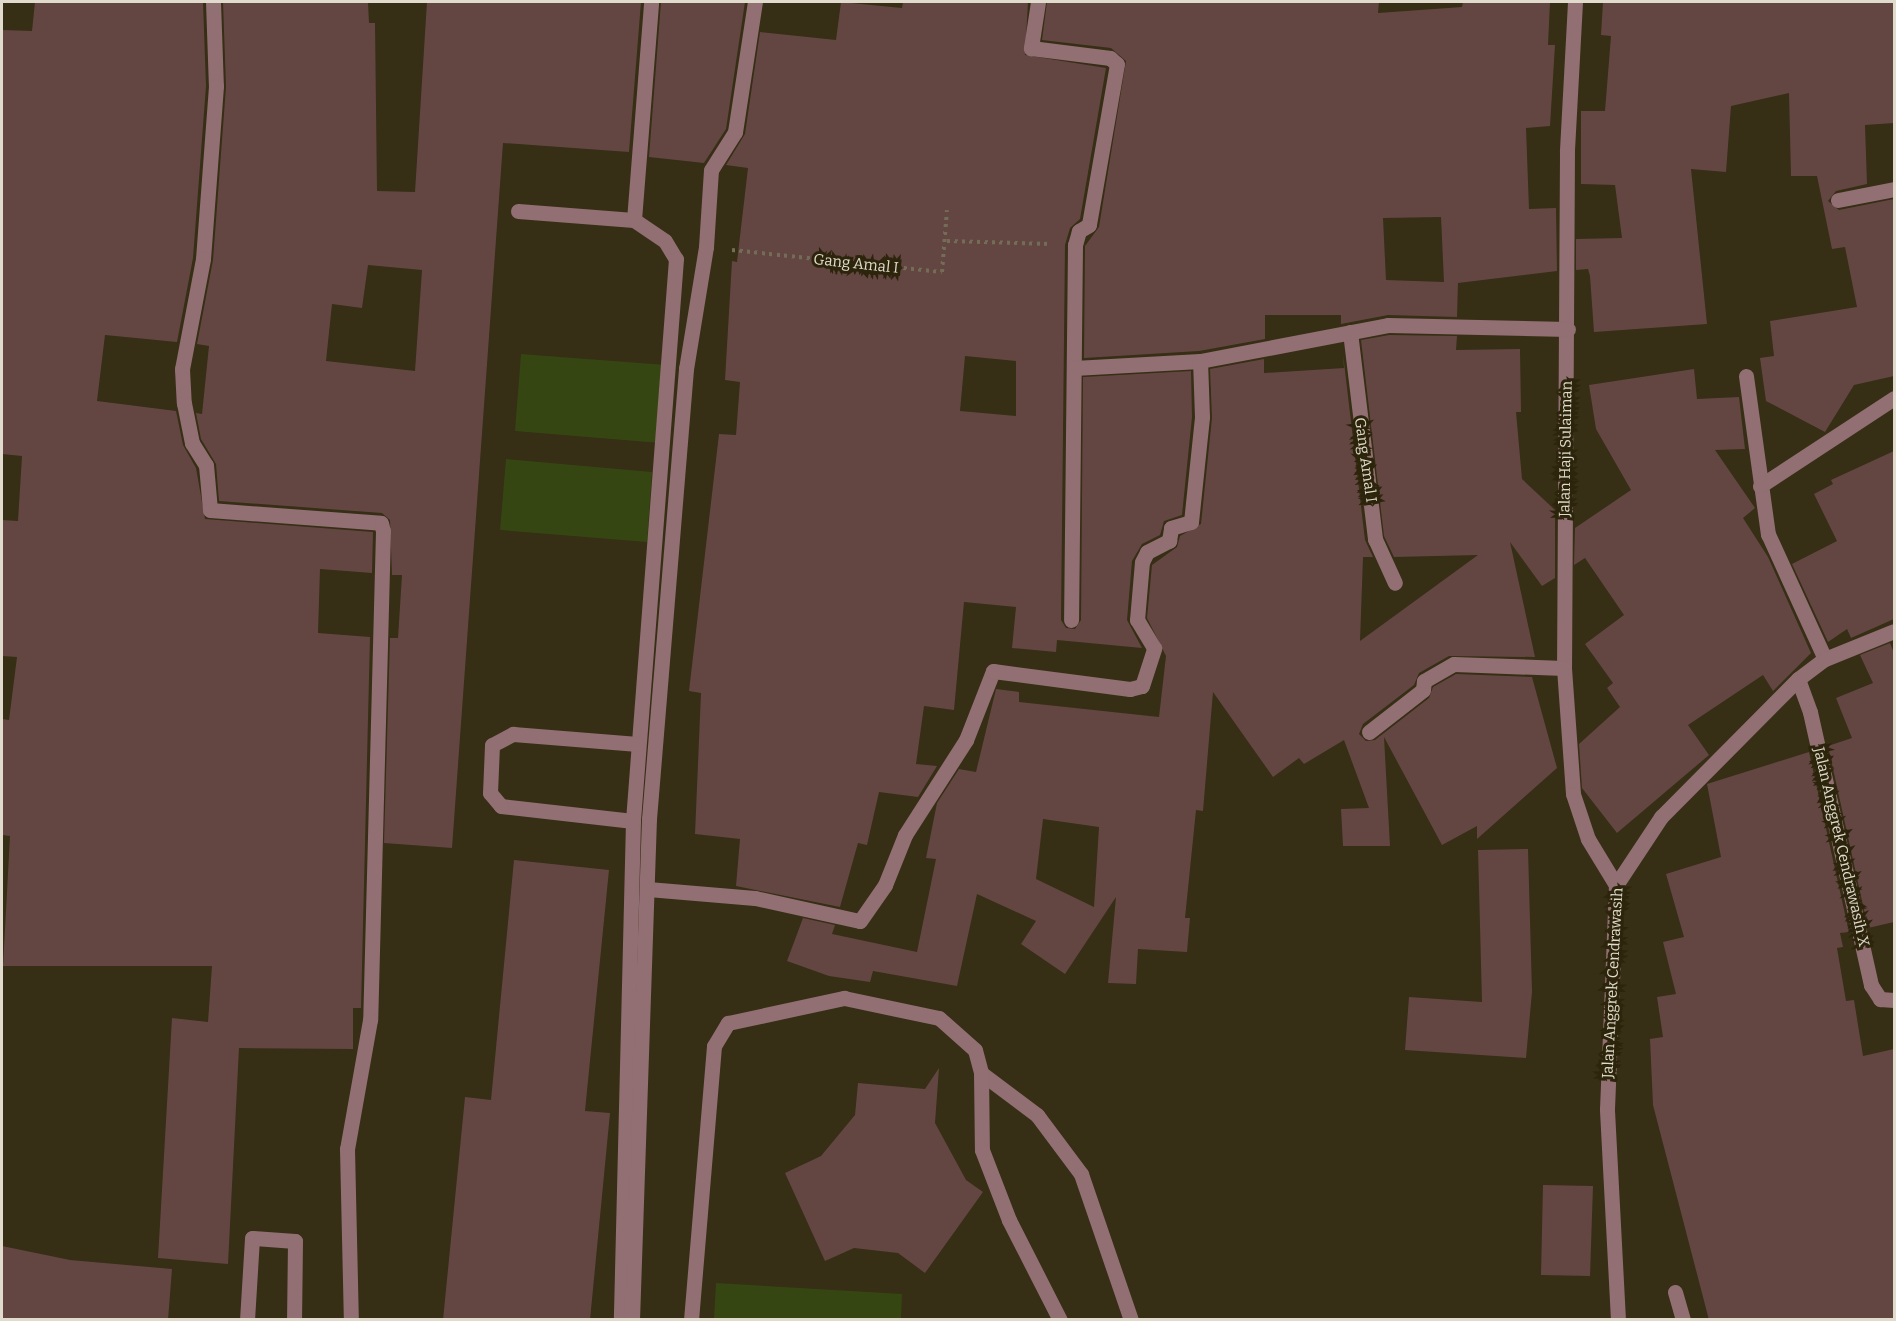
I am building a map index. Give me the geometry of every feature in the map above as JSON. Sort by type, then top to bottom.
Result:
[{"type":"street","points":[[213,2],[216,87],[204,259],[182,369],[184,402],[192,443],[206,465],[210,510],[381,523],[383,531],[370,1020],[347,1149],[351,1320]]},
{"type":"street","points":[[633,220],[651,2]]},
{"type":"street","points":[[632,1320],[657,710],[686,369],[706,247],[711,170],[735,132],[755,2]]},
{"type":"street","points":[[1038,2],[1031,48],[1110,58],[1117,64],[1089,225],[1079,231],[1075,244],[1071,620]]},
{"type":"street","name":"Jalan Haji Sulaiman","points":[[1575,2],[1567,152],[1568,329],[1564,668],[1573,794],[1588,839],[1616,885]]},
{"type":"street","points":[[1838,200],[1894,189]]},
{"type":"street","points":[[518,211],[633,220],[665,241],[676,259],[633,821],[621,1320]]},
{"type":"street","points":[[1074,368],[1200,361],[1388,325],[1568,329]]},
{"type":"street","name":"Gang Amal I","points":[[1350,332],[1375,539],[1395,583]]},
{"type":"street","points":[[648,889],[755,898],[860,921],[885,885],[905,835],[966,740],[993,671],[1142,686],[1155,648],[1137,620],[1142,562],[1147,552],[1168,541],[1171,528],[1191,522],[1201,428],[1200,361]]},
{"type":"street","points":[[1746,376],[1768,534],[1825,659]]},
{"type":"street","points":[[1760,486],[1894,398]]},
{"type":"street","name":"Jalan Anggrek Cendrawasih","points":[[1618,1320],[1607,1109],[1616,885],[1661,817],[1798,679],[1825,659],[1894,632]]},
{"type":"street","points":[[1369,732],[1423,690],[1424,681],[1454,664],[1564,668]]},
{"type":"street","name":"Jalan Anggrek Cendrawasih X","points":[[1798,679],[1815,734],[1871,985],[1880,999],[1894,1000]]},
{"type":"street","points":[[633,821],[501,806],[490,793],[492,745],[513,734],[638,744]]},
{"type":"street","points":[[691,1320],[714,1046],[728,1023],[844,998],[939,1018],[975,1050],[981,1073],[982,1150],[1009,1220],[1060,1320]]},
{"type":"street","points":[[981,1073],[1037,1115],[1080,1174],[1131,1320]]},
{"type":"street","points":[[247,1320],[252,1238],[295,1242],[294,1320]]},
{"type":"street","points":[[1675,1292],[1683,1320]]},
{"type":"path","name":"Gang Amal I","points":[[706,247],[942,272],[947,241],[947,210]]},
{"type":"path","points":[[947,241],[1075,244]]},
{"type":"green space","points":[[521,354],[666,365],[660,443],[515,431]]},
{"type":"green space","points":[[506,459],[652,472],[647,542],[500,530]]},
{"type":"green space","points":[[716,1283],[902,1294],[901,1319],[714,1319]]},
{"type":"building","points":[[35,2],[203,2],[206,86],[193,258],[177,342],[105,335],[97,401],[176,411],[183,445],[196,468],[205,519],[373,532],[372,573],[320,569],[318,633],[370,637],[361,1008],[353,1008],[353,1049],[239,1048],[228,1264],[158,1258],[172,1018],[208,1022],[212,966],[3,966],[10,836],[2,835],[2,719],[9,720],[17,657],[2,656],[2,520],[18,521],[22,456],[2,454],[2,30],[32,31]]},
{"type":"building","points":[[223,2],[368,2],[369,23],[375,23],[377,191],[415,192],[427,2],[641,2],[629,152],[503,143],[452,848],[384,843],[390,638],[398,638],[402,575],[392,575],[390,520],[382,513],[219,501],[216,464],[201,439],[196,413],[202,414],[209,346],[197,344],[213,260],[226,87]],"holes":[[[368,265],[422,270],[415,371],[326,361],[332,304],[362,308]]]},
{"type":"building","points":[[661,2],[745,2],[726,129],[704,163],[649,157]]},
{"type":"building","points":[[841,2],[902,8],[903,2],[1028,2],[1025,55],[1106,68],[1080,219],[1070,228],[1065,245],[1061,620],[1066,628],[1075,629],[1081,620],[1083,377],[1191,371],[1192,417],[1182,515],[1164,521],[1160,535],[1142,544],[1132,561],[1127,620],[1142,648],[1057,640],[1056,652],[1012,648],[1016,607],[964,602],[954,710],[924,706],[916,764],[937,766],[918,797],[879,792],[867,845],[858,843],[840,907],[736,886],[740,839],[695,834],[701,693],[689,691],[719,434],[736,435],[740,382],[725,380],[732,261],[737,262],[748,168],[726,165],[745,134],[760,32],[836,40]],"holes":[[[965,356],[1016,361],[1016,416],[960,411]]]},
{"type":"building","points":[[1047,2],[1379,2],[1378,13],[1462,7],[1463,2],[1550,2],[1548,45],[1555,45],[1550,126],[1526,128],[1529,209],[1556,208],[1557,271],[1458,283],[1457,317],[1388,315],[1341,324],[1341,315],[1265,315],[1265,339],[1199,351],[1084,358],[1085,246],[1099,227],[1126,61],[1111,48],[1042,40]],"holes":[[[1441,217],[1444,282],[1386,280],[1383,218]]]},
{"type":"building","points":[[1603,2],[1894,2],[1894,123],[1865,125],[1867,184],[1836,191],[1828,201],[1839,210],[1894,199],[1894,376],[1854,385],[1825,432],[1766,401],[1760,358],[1774,356],[1770,321],[1857,307],[1845,247],[1832,249],[1817,176],[1791,176],[1789,93],[1731,106],[1726,172],[1691,169],[1707,324],[1594,332],[1590,276],[1588,269],[1576,270],[1576,239],[1622,238],[1615,185],[1581,184],[1581,111],[1605,111],[1611,36],[1601,35]]},
{"type":"building","points":[[1389,335],[1457,336],[1456,350],[1520,349],[1521,412],[1516,412],[1522,479],[1555,510],[1555,578],[1542,586],[1510,542],[1535,657],[1449,656],[1419,673],[1414,685],[1363,724],[1359,734],[1366,741],[1375,740],[1429,698],[1433,687],[1456,674],[1532,677],[1557,768],[1477,839],[1477,826],[1442,845],[1384,737],[1390,846],[1343,846],[1341,809],[1369,808],[1344,740],[1304,764],[1299,758],[1273,777],[1213,692],[1203,811],[1196,810],[1185,918],[1190,918],[1187,952],[1138,949],[1136,984],[1108,983],[1116,897],[1065,974],[1021,944],[1036,921],[977,894],[957,986],[873,971],[870,982],[829,976],[787,961],[803,918],[835,925],[832,934],[917,952],[936,859],[926,858],[937,803],[959,769],[976,772],[996,689],[1019,692],[1019,702],[1159,717],[1166,656],[1147,618],[1152,565],[1177,547],[1180,536],[1201,524],[1212,418],[1210,369],[1264,359],[1264,373],[1344,368],[1343,354],[1365,540],[1373,557],[1363,557],[1360,641],[1478,555],[1394,557],[1384,536],[1361,340]],"holes":[[[1043,819],[1099,827],[1094,907],[1036,879]]]},
{"type":"building","points":[[1694,369],[1697,399],[1739,397],[1745,449],[1715,450],[1755,508],[1743,518],[1768,557],[1811,653],[1773,691],[1763,675],[1688,725],[1709,755],[1617,833],[1582,788],[1579,744],[1620,707],[1607,688],[1613,683],[1585,644],[1624,615],[1585,558],[1574,565],[1575,528],[1631,490],[1596,429],[1589,385]]},
{"type":"building","points":[[1894,451],[1894,619],[1851,638],[1847,629],[1828,642],[1792,564],[1837,541],[1814,494],[1833,484],[1831,480]]},
{"type":"building","points":[[1890,643],[1894,653],[1894,922],[1868,928],[1828,746],[1852,738],[1836,698],[1873,683],[1860,655]]},
{"type":"building","points":[[1809,752],[1849,932],[1840,933],[1843,947],[1837,948],[1846,1001],[1854,1000],[1863,1056],[1894,1049],[1894,1320],[1709,1320],[1653,1105],[1650,1039],[1663,1037],[1657,997],[1676,994],[1663,942],[1684,937],[1666,874],[1721,857],[1707,784]]},
{"type":"building","points":[[1528,849],[1532,992],[1526,1058],[1405,1050],[1409,997],[1482,1002],[1478,850]]},
{"type":"building","points":[[514,860],[609,870],[585,1111],[610,1113],[590,1320],[443,1320],[465,1097],[491,1100]]},
{"type":"building","points":[[939,1068],[935,1123],[966,1180],[983,1192],[925,1273],[898,1253],[854,1248],[825,1261],[785,1173],[821,1156],[855,1115],[858,1083],[925,1089]]},
{"type":"building","points":[[1543,1185],[1593,1186],[1590,1276],[1541,1275]]},
{"type":"building","points":[[2,1246],[70,1260],[172,1269],[168,1320],[2,1320]]}]
